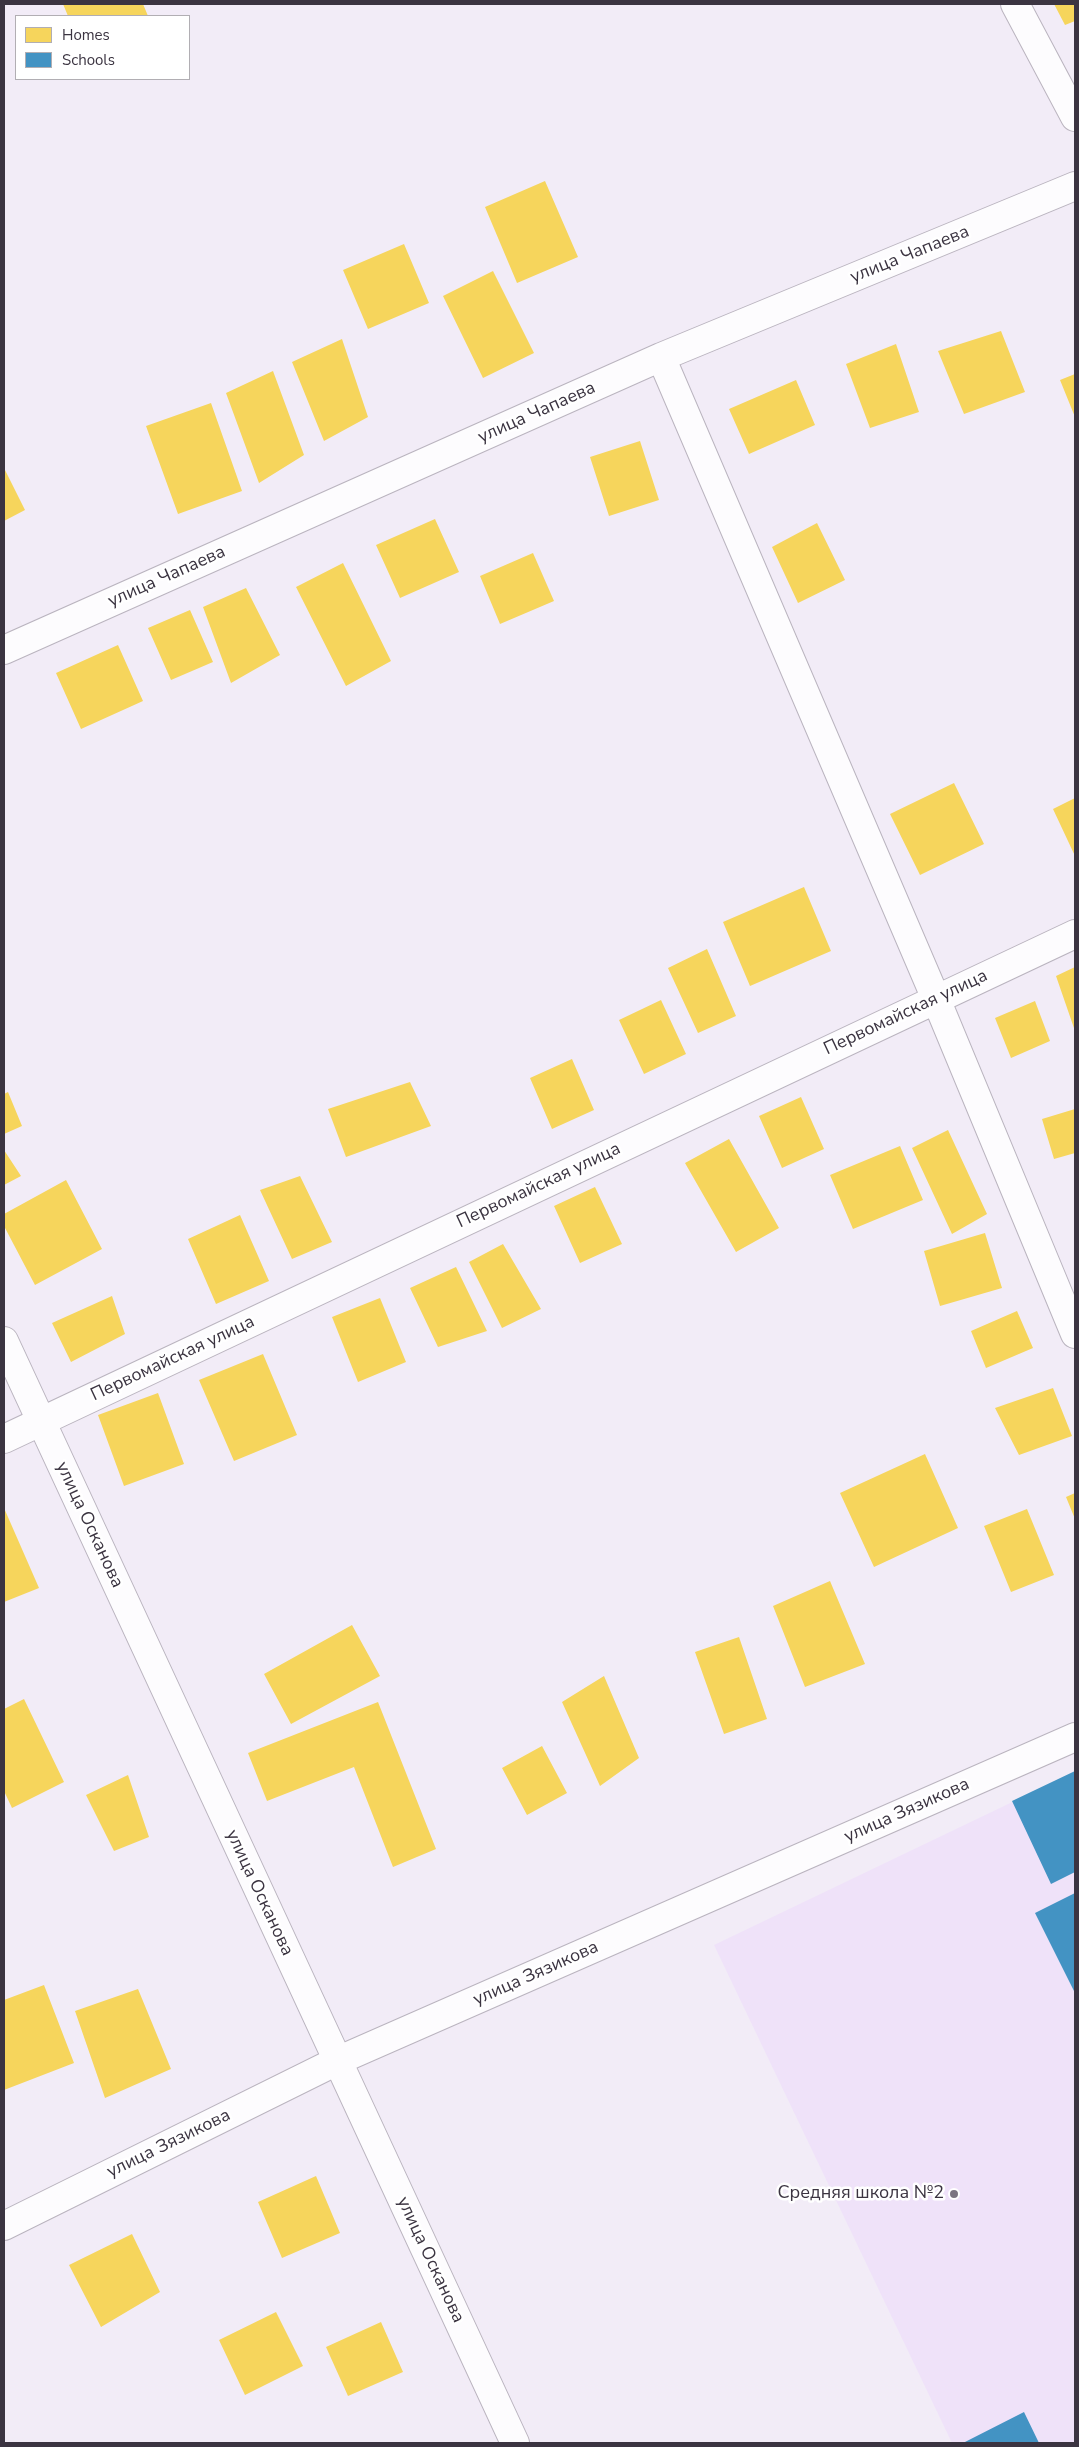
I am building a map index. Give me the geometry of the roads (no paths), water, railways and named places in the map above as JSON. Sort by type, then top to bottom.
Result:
[{"type":"street","points":[[1014,4],[1075,117]]},
{"type":"street","name":"улица Чапаева","points":[[4,650],[661,357],[1075,186]]},
{"type":"street","points":[[661,357],[936,999],[1075,1334]]},
{"type":"street","name":"Первомайская улица","points":[[4,1439],[1075,934]]},
{"type":"street","name":"улица Осканова","points":[[4,1341],[516,2443]]},
{"type":"street","name":"улица Зязикова","points":[[4,2226],[337,2061],[1075,1737]]},
{"type":"place","name":"Средняя школа №2","points":[[954,2194]]}]
